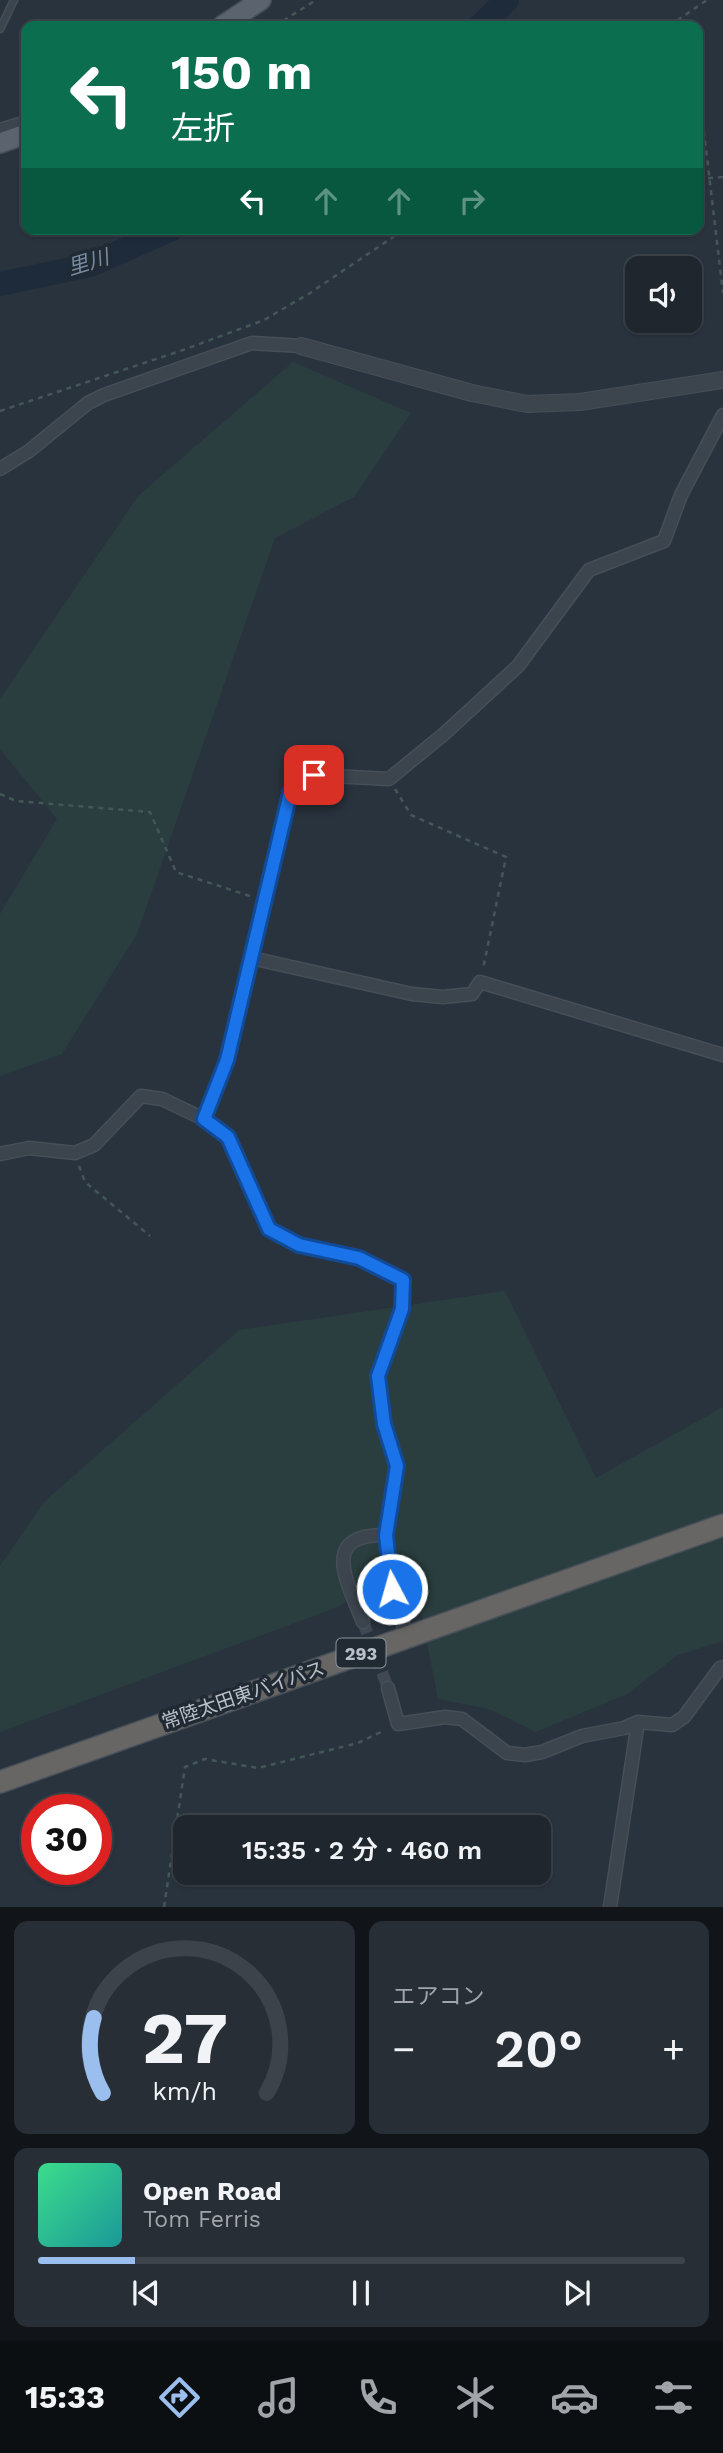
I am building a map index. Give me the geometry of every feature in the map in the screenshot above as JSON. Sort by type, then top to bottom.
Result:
[{"type":"highway","name":"常陸太田東バイパス","points":[[0,1782],[723,1525]]},
{"type":"main road","points":[[230,21],[261,0]]},
{"type":"main road","points":[[0,143],[21,136]]},
{"type":"street","points":[[0,130],[21,124]]},
{"type":"street","points":[[0,469],[29,451],[89,403],[104,395],[253,343],[301,346],[472,393],[527,404],[580,402],[723,380]]},
{"type":"street","points":[[204,1119],[227,1060],[290,793],[314,775],[388,779],[444,734],[519,666],[589,570],[664,541],[681,495],[723,415]]},
{"type":"street","points":[[251,958],[423,995],[443,997],[472,994],[480,982],[723,1055]]},
{"type":"street","points":[[0,1153],[29,1148],[75,1153],[94,1145],[141,1096],[162,1099],[204,1119],[228,1137],[269,1229],[299,1245],[359,1258],[403,1280],[402,1309],[378,1376],[384,1424],[397,1466],[386,1535],[392,1589],[407,1637]]},
{"type":"street","points":[[363,1622],[345,1573],[343,1559],[347,1546],[356,1538],[386,1535]]},
{"type":"street","points":[[388,1688],[398,1724],[445,1717],[462,1719],[507,1753],[525,1755],[638,1722],[672,1725],[684,1717],[723,1667]]},
{"type":"street","points":[[610,1907],[638,1722]]},
{"type":"lane","points":[[0,29],[14,0]]},
{"type":"path","points":[[283,21],[316,0]]},
{"type":"path","points":[[676,21],[707,0]]},
{"type":"path","points":[[703,121],[723,293]]},
{"type":"path","points":[[703,179],[723,177]]},
{"type":"path","points":[[0,411],[264,320],[310,293],[396,235]]},
{"type":"path","points":[[388,779],[411,815],[506,857],[480,982]]},
{"type":"path","points":[[0,794],[16,801],[150,813],[176,872],[263,900]]},
{"type":"path","points":[[75,1153],[85,1182],[150,1236]]},
{"type":"path","points":[[164,1907],[185,1767],[205,1759],[258,1768],[358,1743],[398,1724]]},
{"type":"shaded area","points":[[293,362],[411,413],[354,497],[275,538],[137,934],[62,1054],[0,1076],[0,914],[57,819],[0,749],[0,699],[138,496]]},
{"type":"shaded area","points":[[505,1291],[596,1478],[723,1407],[723,1641],[678,1655],[627,1694],[536,1732],[489,1709],[438,1699],[413,1571],[330,1610],[0,1732],[0,1566],[44,1502],[239,1330]]},
{"type":"waterway","name":"里川","points":[[485,21],[507,0]]},
{"type":"waterway","name":"里川","points":[[0,284],[90,265],[158,235]]},
{"type":"tunnel","points":[[363,1622],[388,1688]]},
{"type":"route","points":[[314,775],[290,793],[227,1060],[204,1119],[228,1137],[269,1229],[299,1245],[359,1258],[403,1280],[402,1309],[378,1376],[384,1424],[397,1466],[386,1535],[392,1589]]}]
